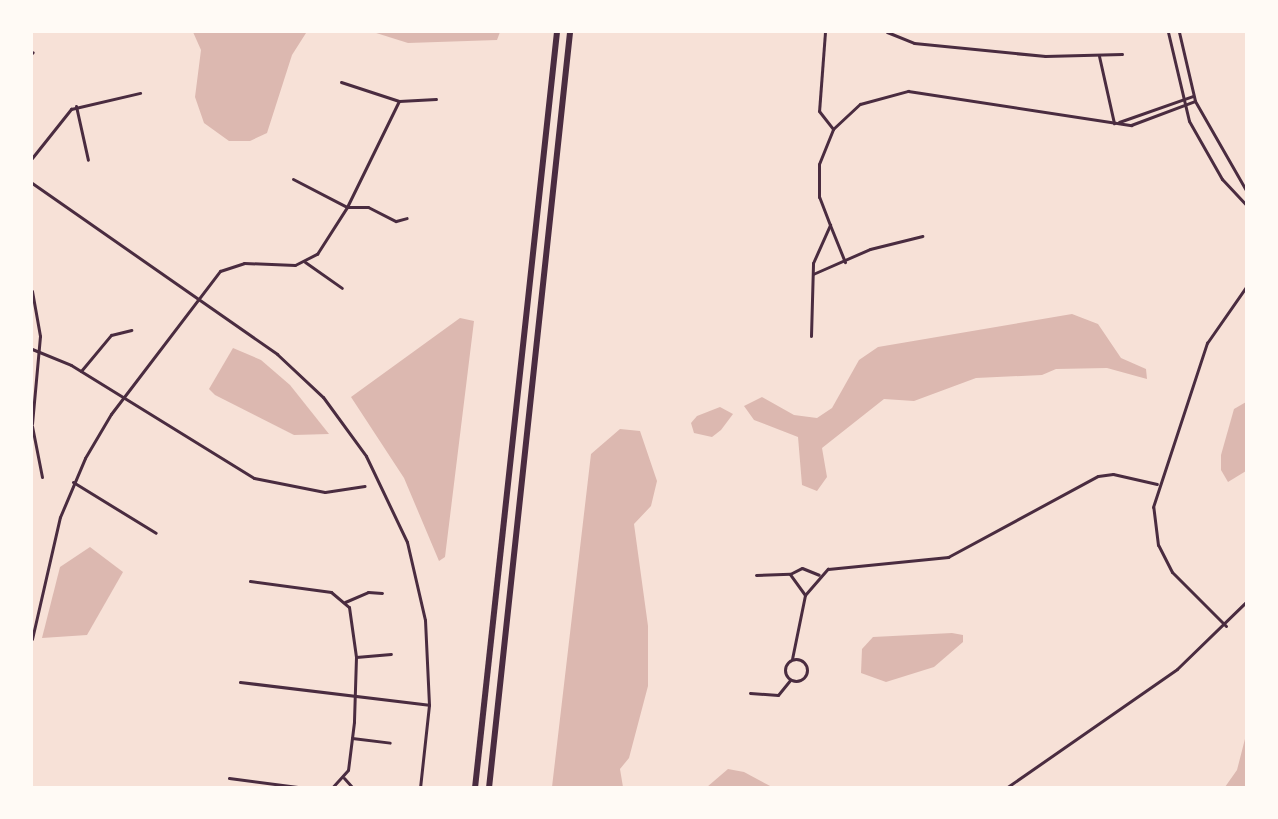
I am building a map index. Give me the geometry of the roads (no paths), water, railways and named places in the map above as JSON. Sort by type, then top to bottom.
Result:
[{"type":"highway","points":[[475,788],[557,32]]},
{"type":"highway","points":[[489,788],[570,32]]},
{"type":"street","points":[[825,32],[819,111],[833,129]]},
{"type":"street","points":[[887,32],[914,43],[1099,56],[1122,54]]},
{"type":"street","points":[[1167,32],[1183,108],[1222,179],[1246,206]]},
{"type":"street","points":[[1179,32],[1195,101],[1213,141],[1246,190]]},
{"type":"street","points":[[1099,56],[1116,123]]},
{"type":"street","points":[[341,82],[399,101],[436,99]]},
{"type":"street","points":[[845,262],[830,225],[818,175],[833,129],[860,104],[908,91],[1131,125],[1183,108],[1195,101]]},
{"type":"street","points":[[32,158],[76,106],[140,93]]},
{"type":"street","points":[[1116,123],[1193,96]]},
{"type":"street","points":[[32,639],[53,542],[73,482],[124,398],[216,274],[235,264],[305,262],[321,250],[348,207],[399,101]]},
{"type":"street","points":[[76,106],[88,160]]},
{"type":"street","points":[[293,179],[348,207],[368,207],[396,221],[407,218]]},
{"type":"street","points":[[32,183],[198,297],[304,378],[351,434],[379,478],[419,584],[428,646],[429,705],[420,788]]},
{"type":"street","points":[[811,336],[816,253],[830,225]]},
{"type":"street","points":[[813,274],[890,243],[922,236]]},
{"type":"street","points":[[305,262],[342,288]]},
{"type":"street","points":[[1226,626],[1164,559],[1154,521],[1157,484],[1208,343],[1246,287]]},
{"type":"street","points":[[32,291],[39,327],[32,425],[42,477]]},
{"type":"street","points":[[81,371],[111,335],[131,330]]},
{"type":"street","points":[[32,349],[81,371],[270,484],[331,493],[365,486]]},
{"type":"street","points":[[790,680],[785,667],[792,660],[805,595],[819,575],[847,564],[948,557],[1098,477],[1113,474],[1157,484]]},
{"type":"street","points":[[73,482],[156,533]]},
{"type":"street","points":[[756,575],[790,574],[802,568],[819,575]]},
{"type":"street","points":[[790,574],[805,595]]},
{"type":"street","points":[[250,581],[326,591],[345,602],[382,593]]},
{"type":"street","points":[[332,788],[344,778],[352,738],[356,696],[356,657],[345,602]]},
{"type":"street","points":[[1006,788],[1177,669],[1226,626],[1246,602]]},
{"type":"street","points":[[356,657],[391,654]]},
{"type":"street","points":[[790,680],[801,680],[808,671],[803,661],[792,660]]},
{"type":"street","points":[[750,693],[778,695],[790,680]]},
{"type":"street","points":[[240,682],[429,705]]},
{"type":"street","points":[[352,738],[390,743]]},
{"type":"street","points":[[229,778],[305,788]]},
{"type":"street","points":[[344,778],[353,788]]}]
